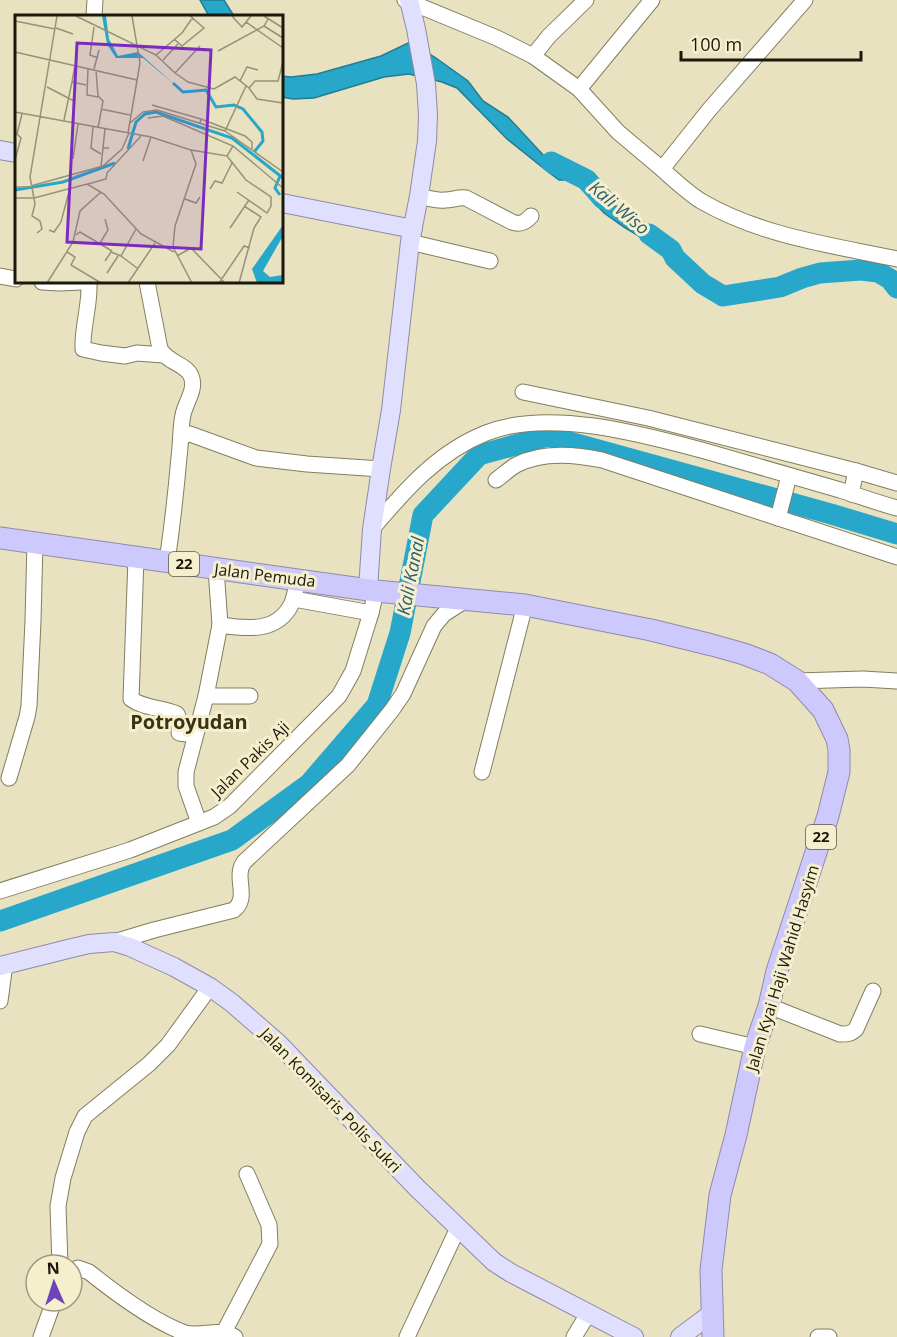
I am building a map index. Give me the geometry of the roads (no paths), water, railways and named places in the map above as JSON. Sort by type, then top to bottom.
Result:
[{"type":"highway","name":"Jalan Pemuda","points":[[0,538],[216,569],[296,589],[377,590]]},
{"type":"highway","name":"22","points":[[377,590],[460,599]]},
{"type":"highway","name":"Jalan Kyai Haji Wahid Hasyim","points":[[460,599],[525,605],[651,630],[744,654],[770,664],[797,681],[824,710],[837,739],[839,772],[828,816],[777,971],[769,1006],[755,1047],[720,1195],[711,1270],[713,1337]]},
{"type":"main road","points":[[377,590],[372,528],[391,410],[411,236],[420,196],[428,128],[426,84],[408,0]]},
{"type":"main road","points":[[0,150],[15,153]]},
{"type":"main road","points":[[284,204],[411,236]]},
{"type":"main road","name":"Jalan Komisaris Polis Sukri","points":[[3,965],[68,949],[114,942],[174,967],[210,987],[278,1043],[417,1188],[494,1262],[634,1337]]},
{"type":"main road","points":[[680,1337],[711,1314]]},
{"type":"street","points":[[94,15],[95,0]]},
{"type":"street","points":[[408,0],[533,56],[579,89],[618,132],[701,201],[753,226],[897,259]]},
{"type":"street","points":[[533,56],[549,36],[586,0]]},
{"type":"street","points":[[579,89],[652,0]]},
{"type":"street","points":[[662,169],[709,110],[805,0]]},
{"type":"street","points":[[420,196],[438,200],[466,198],[518,224],[524,223],[531,216]]},
{"type":"street","points":[[411,236],[490,261]]},
{"type":"street","points":[[0,276],[15,279]]},
{"type":"street","points":[[89,284],[83,349],[125,356],[136,353],[163,355],[189,372],[192,378],[191,390],[182,418],[167,562]]},
{"type":"street","points":[[147,284],[163,355]]},
{"type":"street","points":[[523,392],[648,418],[897,483]]},
{"type":"street","points":[[372,528],[399,497],[444,456],[474,438],[519,424],[555,423],[608,428],[673,442],[897,508]]},
{"type":"street","points":[[181,439],[186,434],[190,434],[256,458],[381,469]]},
{"type":"street","points":[[496,480],[526,460],[552,455],[584,456],[897,557]]},
{"type":"street","points":[[851,494],[856,471]]},
{"type":"street","points":[[778,518],[789,476]]},
{"type":"street","points":[[9,778],[29,706],[34,542]]},
{"type":"street","points":[[136,558],[131,699],[144,706],[177,714],[180,722],[179,733],[195,735]]},
{"type":"street","points":[[199,823],[186,786],[186,772],[206,696],[220,625],[216,569]]},
{"type":"street","points":[[220,625],[243,629],[270,625],[286,613],[296,589],[371,613]]},
{"type":"street","name":"Jalan Pakis Aji","points":[[0,891],[130,850],[214,817],[236,801],[339,696],[353,671],[377,590]]},
{"type":"street","points":[[114,942],[234,910],[239,906],[241,899],[240,867],[348,765],[403,694],[434,626],[460,599]]},
{"type":"street","points":[[482,772],[525,605]]},
{"type":"street","points":[[797,681],[863,679],[897,681]]},
{"type":"street","points":[[206,696],[250,696]]},
{"type":"street","points":[[0,1001],[3,965]]},
{"type":"street","points":[[60,1253],[58,1206],[63,1178],[79,1125],[85,1116],[168,1045],[210,987]]},
{"type":"street","points":[[769,1006],[840,1034],[847,1034],[856,1029],[873,991]]},
{"type":"street","points":[[700,1034],[755,1047]]},
{"type":"street","points":[[84,1270],[147,1313],[185,1333],[196,1336],[229,1335],[270,1244],[269,1226],[247,1174]]},
{"type":"street","points":[[407,1337],[458,1228]]},
{"type":"street","points":[[41,1337],[50,1313]]},
{"type":"street","points":[[574,1337],[588,1314]]},
{"type":"street","points":[[818,1337],[829,1337]]},
{"type":"water","points":[[200,0],[224,0],[233,15],[208,15]]},
{"type":"water","points":[[410,42],[436,58],[468,81],[483,101],[508,117],[546,158],[582,179],[592,177],[604,190],[613,206],[628,207],[633,217],[646,223],[652,232],[670,244],[671,250],[662,250],[604,213],[573,180],[559,180],[507,139],[457,88],[442,82],[409,74],[384,77],[314,98],[284,97],[284,76],[317,74],[381,56]]},
{"type":"waterway","name":"Kali Wiso","points":[[551,162],[587,180],[603,199]]},
{"type":"waterway","name":"Kali Wiso","points":[[649,234],[671,250],[675,258],[703,284],[723,296],[780,287],[820,273],[861,270],[878,272],[890,279],[897,288]]},
{"type":"waterway","name":"Kali Kanal","points":[[0,921],[232,840],[309,784],[377,705],[400,633],[423,515],[479,455],[548,436],[897,534]]},
{"type":"district","name":"Potroyudan","points":[[189,722]]}]
